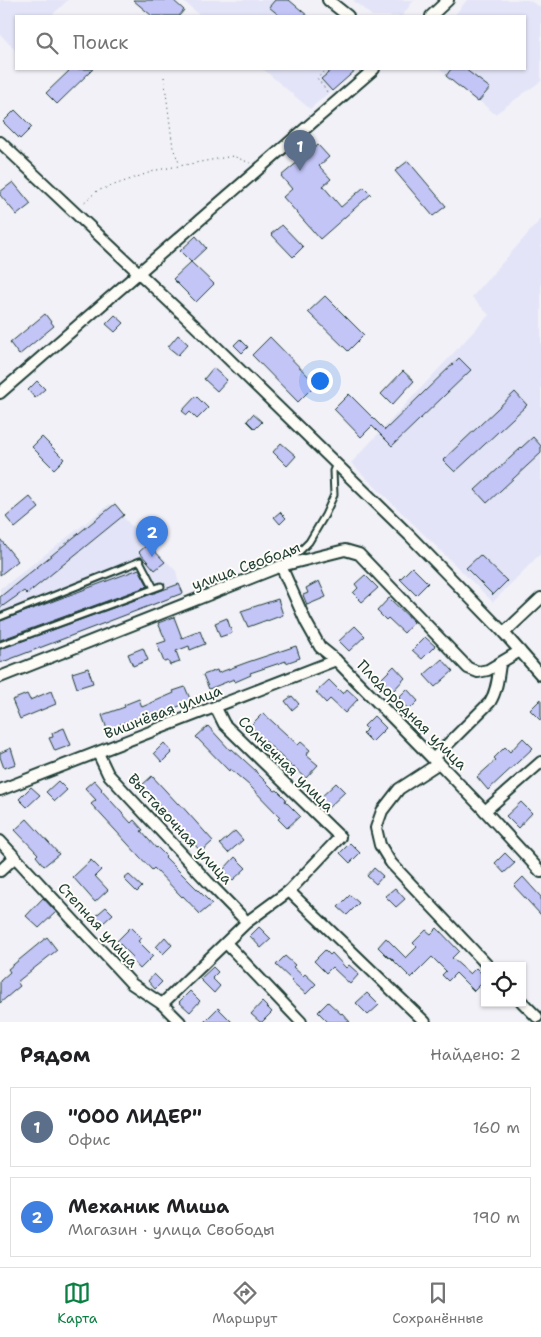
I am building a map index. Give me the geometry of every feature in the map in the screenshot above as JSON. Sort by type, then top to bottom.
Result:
[{"type":"street","points":[[328,0],[347,15]]},
{"type":"street","points":[[432,15],[448,0]]},
{"type":"street","points":[[0,393],[373,70]]},
{"type":"street","points":[[0,142],[194,325],[410,536],[504,632],[541,674]]},
{"type":"street","name":"улица Свободы","points":[[0,677],[281,566],[345,550],[359,554],[468,668],[478,672],[488,670],[520,651]]},
{"type":"street","name":"Плодородная улица","points":[[281,566],[306,622],[320,647],[336,660],[486,811],[541,872]]},
{"type":"street","points":[[504,632],[541,598]]},
{"type":"street","name":"Вишнёвая улица","points":[[0,790],[336,660]]},
{"type":"street","points":[[484,962],[391,863],[380,845],[376,828],[382,811],[399,789],[436,761],[490,702],[494,696],[500,664]]},
{"type":"street","name":"Солнечная улица","points":[[216,708],[224,724],[340,838],[289,891]]},
{"type":"street","name":"Выставочная улица","points":[[98,753],[108,774],[247,922]]},
{"type":"street","points":[[486,811],[541,762]]},
{"type":"street","name":"Степная улица","points":[[0,841],[132,984],[162,1004],[180,1022]]},
{"type":"street","points":[[0,872],[14,858]]},
{"type":"street","points":[[162,1004],[247,922],[289,891],[425,1022]]},
{"type":"street","points":[[226,943],[301,1022]]},
{"type":"street","points":[[526,1007],[536,1018]]},
{"type":"lane","points":[[281,566],[309,542],[325,515],[334,495],[332,471],[336,464]]},
{"type":"lane","points":[[0,617],[140,561],[154,588]]},
{"type":"lane","points":[[0,645],[162,586]]},
{"type":"path","points":[[327,70],[317,78],[334,103]]},
{"type":"path","points":[[164,77],[173,148],[180,166]]},
{"type":"path","points":[[74,212],[97,191],[157,170],[234,156],[260,168]]},
{"type":"shaded area","points":[[0,0],[68,0],[52,15],[15,15],[15,50],[0,34]]},
{"type":"shaded area","points":[[182,0],[289,0],[307,15],[200,15]]},
{"type":"shaded area","points":[[353,0],[414,0],[403,15],[371,15]]},
{"type":"shaded area","points":[[467,0],[528,0],[541,7],[541,81],[495,114],[441,70],[526,70],[526,15],[455,15]]},
{"type":"shaded area","points":[[264,70],[355,70],[310,109]]},
{"type":"shaded area","points":[[541,219],[541,553],[493,602],[351,463],[489,315],[472,297]]},
{"type":"shaded area","points":[[110,504],[176,571],[181,595],[0,664],[0,588]]},
{"type":"building","points":[[133,0],[173,0],[184,10],[180,15],[151,15]]},
{"type":"building","points":[[275,0],[289,0],[307,15],[279,15],[269,7]]},
{"type":"building","points":[[70,70],[92,70],[57,104],[46,93]]},
{"type":"building","points":[[332,70],[356,70],[332,91],[321,79]]},
{"type":"building","points":[[450,70],[466,70],[490,88],[478,102],[446,76]]},
{"type":"building","points":[[15,110],[32,127],[20,139],[3,122]]},
{"type":"building","points":[[318,145],[329,157],[319,166],[331,179],[323,186],[341,207],[364,187],[371,194],[320,239],[283,197],[292,189],[281,176]]},
{"type":"building","points":[[408,161],[446,206],[433,216],[395,171]]},
{"type":"building","points":[[13,182],[31,204],[17,215],[0,195],[0,192]]},
{"type":"building","points":[[282,225],[303,247],[293,257],[271,234]]},
{"type":"building","points":[[196,236],[206,248],[191,262],[180,251]]},
{"type":"building","points":[[191,262],[214,284],[196,302],[173,279]]},
{"type":"building","points":[[325,296],[364,335],[348,351],[308,312]]},
{"type":"building","points":[[45,314],[54,326],[19,355],[10,343]]},
{"type":"building","points":[[115,315],[124,323],[115,332],[106,324]]},
{"type":"building","points":[[178,335],[188,344],[178,355],[168,347]]},
{"type":"building","points":[[270,337],[316,384],[298,402],[252,355]]},
{"type":"building","points":[[240,339],[248,347],[242,353],[234,345]]},
{"type":"building","points":[[459,358],[471,370],[392,446],[372,426],[361,437],[334,409],[349,394],[385,430]]},
{"type":"building","points":[[213,368],[227,380],[217,391],[204,379]]},
{"type":"building","points":[[403,371],[414,381],[392,405],[381,394]]},
{"type":"building","points":[[37,381],[45,389],[35,398],[28,390]]},
{"type":"building","points":[[515,392],[527,405],[455,472],[443,460]]},
{"type":"building","points":[[196,396],[208,408],[197,419],[190,412],[187,415],[182,411]]},
{"type":"building","points":[[253,414],[262,422],[255,429],[247,421]]},
{"type":"building","points":[[42,437],[64,459],[54,469],[32,447]]},
{"type":"building","points":[[533,437],[541,446],[541,453],[487,503],[475,490]]},
{"type":"building","points":[[281,443],[296,456],[287,466],[273,452]]},
{"type":"building","points":[[30,497],[39,508],[15,528],[6,517]]},
{"type":"building","points":[[115,504],[124,515],[27,594],[24,591],[0,608],[0,597]]},
{"type":"building","points":[[280,512],[286,518],[280,524],[274,517]]},
{"type":"building","points":[[0,539],[18,561],[0,575]]},
{"type":"building","points":[[148,544],[165,562],[155,570],[139,552]]},
{"type":"building","points":[[480,555],[507,581],[493,595],[466,568]]},
{"type":"building","points":[[412,567],[428,583],[416,595],[400,579]]},
{"type":"building","points":[[139,569],[148,586],[0,640],[0,621]]},
{"type":"building","points":[[365,575],[378,588],[362,602],[353,593],[358,588],[355,584]]},
{"type":"building","points":[[319,581],[326,597],[307,605],[303,595],[308,593],[306,588]]},
{"type":"building","points":[[179,584],[183,593],[0,663],[0,649]]},
{"type":"building","points":[[389,598],[414,622],[404,633],[388,618],[386,620],[377,611]]},
{"type":"building","points":[[278,599],[283,615],[248,627],[241,611]]},
{"type":"building","points":[[174,617],[182,638],[200,631],[205,644],[190,650],[189,646],[176,651],[180,662],[170,665],[168,661],[164,662],[157,644],[166,641],[158,623]]},
{"type":"building","points":[[227,618],[232,633],[220,637],[215,623]]},
{"type":"building","points":[[355,626],[365,636],[349,651],[339,641]]},
{"type":"building","points":[[425,637],[435,646],[422,659],[412,650]]},
{"type":"building","points":[[296,646],[300,658],[250,673],[251,675],[235,682],[234,679],[209,689],[203,675],[217,670],[218,673]]},
{"type":"building","points":[[143,648],[148,660],[133,666],[128,654]]},
{"type":"building","points":[[442,659],[453,671],[435,687],[424,675]]},
{"type":"building","points":[[394,666],[405,678],[393,691],[381,679]]},
{"type":"building","points":[[88,668],[93,683],[77,688],[72,673]]},
{"type":"building","points":[[329,680],[343,694],[347,689],[358,699],[345,713],[330,699],[326,703],[316,692]]},
{"type":"building","points":[[185,687],[191,701],[156,716],[154,712],[120,724],[121,727],[108,732],[102,715],[125,707],[124,705],[139,699],[142,707]]},
{"type":"building","points":[[407,689],[418,701],[409,710],[399,699]]},
{"type":"building","points":[[51,691],[56,704],[20,719],[12,700],[27,694],[30,700]]},
{"type":"building","points":[[292,696],[299,704],[292,710],[285,701]]},
{"type":"building","points":[[541,699],[541,721],[530,710]]},
{"type":"building","points":[[263,713],[298,745],[301,742],[310,750],[306,755],[318,765],[306,778],[293,768],[250,726]]},
{"type":"building","points":[[374,716],[386,728],[372,742],[363,733],[367,729],[364,726]]},
{"type":"building","points":[[208,726],[230,750],[232,749],[275,791],[277,790],[300,816],[287,828],[278,819],[280,817],[250,786],[230,769],[229,771],[196,737]]},
{"type":"building","points":[[64,728],[71,745],[55,751],[49,738],[53,737],[52,733]]},
{"type":"building","points":[[523,738],[533,748],[488,790],[477,777],[496,760],[494,758],[505,747],[510,752]]},
{"type":"building","points":[[164,743],[172,752],[162,762],[154,753]]},
{"type":"building","points":[[11,748],[16,764],[4,768],[0,753]]},
{"type":"building","points":[[152,776],[213,841],[201,852],[141,786]]},
{"type":"building","points":[[94,780],[131,823],[134,820],[156,848],[212,904],[200,914],[154,868],[152,870],[91,804],[96,800],[85,788]]},
{"type":"building","points":[[58,781],[67,790],[55,801],[46,792]]},
{"type":"building","points":[[336,783],[345,792],[327,809],[318,800]]},
{"type":"building","points":[[31,787],[40,795],[27,807],[19,799]]},
{"type":"building","points":[[521,802],[532,813],[518,828],[506,816]]},
{"type":"building","points":[[27,819],[59,854],[44,866],[36,856],[38,854],[15,830]]},
{"type":"building","points":[[235,831],[243,840],[228,853],[220,844]]},
{"type":"building","points":[[350,843],[360,853],[350,863],[340,853]]},
{"type":"building","points":[[505,853],[515,863],[504,873],[495,863]]},
{"type":"building","points":[[235,857],[246,868],[233,880],[223,870]]},
{"type":"building","points":[[91,860],[101,870],[95,876],[108,890],[95,902],[73,877]]},
{"type":"building","points":[[374,868],[383,876],[376,884],[367,876]]},
{"type":"building","points":[[129,875],[142,887],[137,892],[124,879]]},
{"type":"building","points":[[523,877],[541,897],[541,915],[514,886]]},
{"type":"building","points":[[395,888],[405,899],[396,907],[385,896]]},
{"type":"building","points":[[350,895],[359,903],[347,915],[338,907]]},
{"type":"building","points":[[43,898],[56,912],[39,928],[26,916]]},
{"type":"building","points":[[106,907],[113,914],[99,927],[92,919]]},
{"type":"building","points":[[131,927],[142,938],[138,941],[153,956],[140,969],[131,959],[133,957],[117,941]]},
{"type":"building","points":[[259,927],[271,939],[261,948],[250,936]]},
{"type":"building","points":[[437,928],[459,951],[452,958],[470,974],[476,968],[481,973],[481,984],[474,991],[456,973],[448,981],[442,975],[446,971],[432,957],[411,978],[378,947],[386,938],[406,958],[417,947],[413,943],[426,930],[431,934]]},
{"type":"building","points":[[47,937],[57,950],[17,982],[20,986],[0,1003],[0,981],[10,972],[8,969]]},
{"type":"building","points":[[165,937],[172,945],[163,954],[156,947]]},
{"type":"building","points":[[325,950],[330,955],[332,953],[346,968],[349,965],[359,974],[350,984],[332,967],[326,973],[314,961]]},
{"type":"building","points":[[285,956],[295,965],[293,967],[303,976],[305,974],[316,984],[306,994],[276,965]]},
{"type":"building","points":[[213,967],[218,972],[212,978],[220,986],[214,993],[200,979]]},
{"type":"building","points":[[154,974],[162,982],[155,989],[148,981]]},
{"type":"building","points":[[190,991],[200,1001],[190,1012],[179,1002]]},
{"type":"building","points":[[367,993],[379,1005],[368,1015],[356,1003]]},
{"type":"building","points":[[262,1002],[272,1012],[260,1022],[251,1014]]},
{"type":"building","points":[[328,1002],[350,1022],[328,1022],[318,1012]]},
{"type":"building","points":[[218,1008],[232,1022],[204,1022]]},
{"type":"place","name":"\"ООО ЛИДЕР\"","points":[[300,171]]},
{"type":"place","name":"Механик Миша","points":[[152,557]]}]
